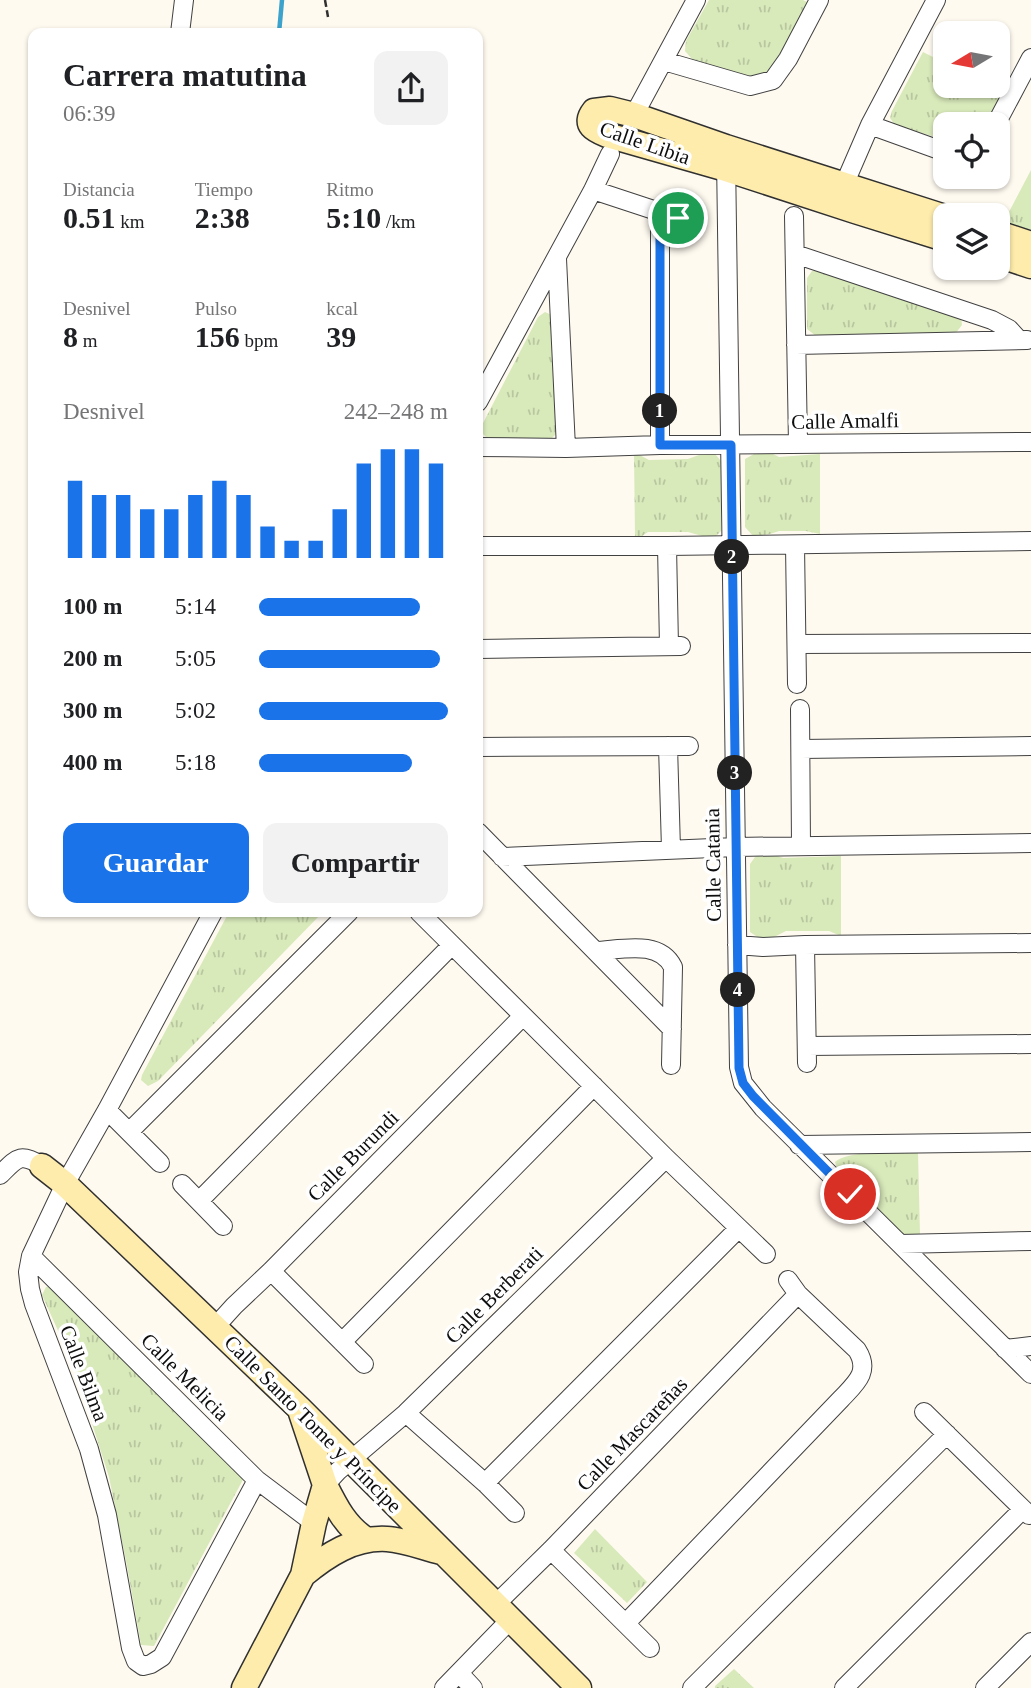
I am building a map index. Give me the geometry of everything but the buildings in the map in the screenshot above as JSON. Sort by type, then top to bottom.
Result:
[{"type":"street","points":[[181,28],[184,0]]},
{"type":"street","points":[[634,116],[696,0]]},
{"type":"street","points":[[664,61],[750,86],[764,84],[773,80],[788,59],[819,0]]},
{"type":"street","points":[[844,185],[870,125],[936,0]]},
{"type":"street","points":[[1002,112],[1031,58]]},
{"type":"street","name":"Calle Libia","points":[[933,213],[844,185],[726,158],[607,135],[591,124],[592,114],[600,109],[610,109],[634,116],[726,158],[855,211],[933,235]]},
{"type":"street","points":[[870,125],[933,148]]},
{"type":"street","points":[[483,393],[611,155]]},
{"type":"street","name":"Calle Catania","points":[[726,158],[739,1068],[743,1083],[758,1102],[1031,1374]]},
{"type":"street","points":[[593,190],[669,215],[660,445]]},
{"type":"street","points":[[794,216],[798,444]]},
{"type":"street","points":[[1010,237],[1031,244]]},
{"type":"street","points":[[795,254],[992,320],[1025,340]]},
{"type":"street","points":[[557,256],[566,448]]},
{"type":"street","points":[[1010,259],[1031,266]]},
{"type":"street","points":[[796,345],[1025,340]]},
{"type":"street","name":"Calle Amalfi","points":[[483,447],[1031,442]]},
{"type":"street","points":[[483,546],[1031,541]]},
{"type":"street","points":[[795,545],[797,684]]},
{"type":"street","points":[[483,649],[675,646],[667,546]]},
{"type":"street","points":[[798,644],[1031,643]]},
{"type":"street","points":[[800,709],[801,846]]},
{"type":"street","points":[[668,746],[671,849]]},
{"type":"street","points":[[483,747],[689,746]]},
{"type":"street","points":[[801,750],[1031,746]]},
{"type":"street","points":[[483,837],[672,1029]]},
{"type":"street","points":[[502,857],[736,847],[1031,843]]},
{"type":"street","name":"Calle Bilma","points":[[211,917],[65,1184],[31,1255],[28,1272],[34,1304],[89,1449],[107,1515],[131,1648],[136,1661],[143,1666],[162,1657],[257,1480]]},
{"type":"street","points":[[130,1131],[344,917]]},
{"type":"street","points":[[424,917],[766,1254]]},
{"type":"street","points":[[737,945],[763,947],[1031,943]]},
{"type":"street","points":[[199,1201],[452,945]]},
{"type":"street","points":[[805,945],[807,1055],[1031,1044]]},
{"type":"street","points":[[595,951],[648,948],[658,951],[670,961],[673,967],[671,1065]]},
{"type":"street","name":"Calle Burundi","points":[[215,1327],[523,1016]]},
{"type":"street","points":[[342,1342],[594,1086]]},
{"type":"street","points":[[107,1110],[160,1163]]},
{"type":"street","points":[[799,1144],[1031,1142]]},
{"type":"street","points":[[0,1175],[15,1159],[22,1157],[29,1157],[42,1166]]},
{"type":"street","name":"Calle Berberati","points":[[325,1485],[406,1413],[666,1158]]},
{"type":"street","name":"Calle Santo Tome y Príncipe","points":[[42,1166],[65,1184],[300,1409],[579,1688]]},
{"type":"street","points":[[182,1184],[223,1226]]},
{"type":"street","points":[[485,1483],[739,1228]]},
{"type":"street","points":[[900,1244],[1031,1241]]},
{"type":"street","name":"Calle Melicia","points":[[31,1255],[257,1480],[314,1523]]},
{"type":"street","points":[[271,1271],[364,1364]]},
{"type":"street","name":"Calle Mascareñas","points":[[444,1688],[459,1673],[551,1550],[793,1287],[857,1350],[863,1366],[860,1375],[841,1399],[626,1623]]},
{"type":"street","points":[[1005,1349],[1031,1346]]},
{"type":"street","points":[[300,1409],[325,1485],[346,1523],[358,1535],[443,1552]]},
{"type":"street","points":[[844,1688],[1027,1512],[924,1412]]},
{"type":"street","points":[[406,1413],[515,1513]]},
{"type":"street","points":[[692,1688],[947,1434]]},
{"type":"street","points":[[244,1688],[303,1575],[325,1485]]},
{"type":"street","points":[[303,1575],[326,1556],[341,1548],[377,1540],[394,1522],[397,1507]]},
{"type":"street","points":[[551,1550],[650,1648]]},
{"type":"street","points":[[985,1688],[1031,1642]]},
{"type":"street","points":[[459,1673],[473,1688]]},
{"type":"path","points":[[325,0],[328,18]]},
{"type":"green space","points":[[709,0],[803,0],[809,3],[771,77],[762,81],[692,59],[685,51],[686,41]]},
{"type":"green space","points":[[923,52],[933,57],[933,98],[1000,98],[992,112],[933,112],[933,136],[895,125],[890,118]]},
{"type":"green space","points":[[1031,170],[1031,239],[1010,232],[1010,210]]},
{"type":"green space","points":[[812,271],[961,317],[962,325],[955,334],[816,336],[807,329],[807,278]]},
{"type":"green space","points":[[545,312],[556,317],[557,433],[551,439],[489,440],[483,434],[483,423],[538,317]]},
{"type":"green space","points":[[634,452],[649,460],[688,459],[715,454],[721,461],[721,531],[716,536],[688,532],[648,532],[635,536]]},
{"type":"green space","points":[[756,453],[771,453],[779,457],[820,454],[820,534],[779,531],[753,536],[745,527],[745,459]]},
{"type":"green space","points":[[763,853],[783,858],[841,856],[841,936],[829,931],[786,931],[774,937],[759,938],[750,932],[750,864],[755,857]]},
{"type":"green space","points":[[226,917],[318,917],[158,1081],[148,1086],[141,1080]]},
{"type":"green space","points":[[918,1152],[920,1235],[903,1235],[838,1172],[835,1162],[841,1158],[862,1154]]},
{"type":"green space","points":[[54,1285],[246,1474],[154,1646],[141,1645],[109,1477],[73,1364],[42,1295],[46,1287]]},
{"type":"green space","points":[[595,1529],[647,1582],[627,1603],[574,1553]]},
{"type":"green space","points":[[734,1669],[754,1688],[715,1688]]},
{"type":"waterway","points":[[279,28],[282,0]]},
{"type":"route","points":[[678,218],[660,213],[660,445],[731,445],[739,1068],[743,1083],[753,1096],[850,1194]]}]
